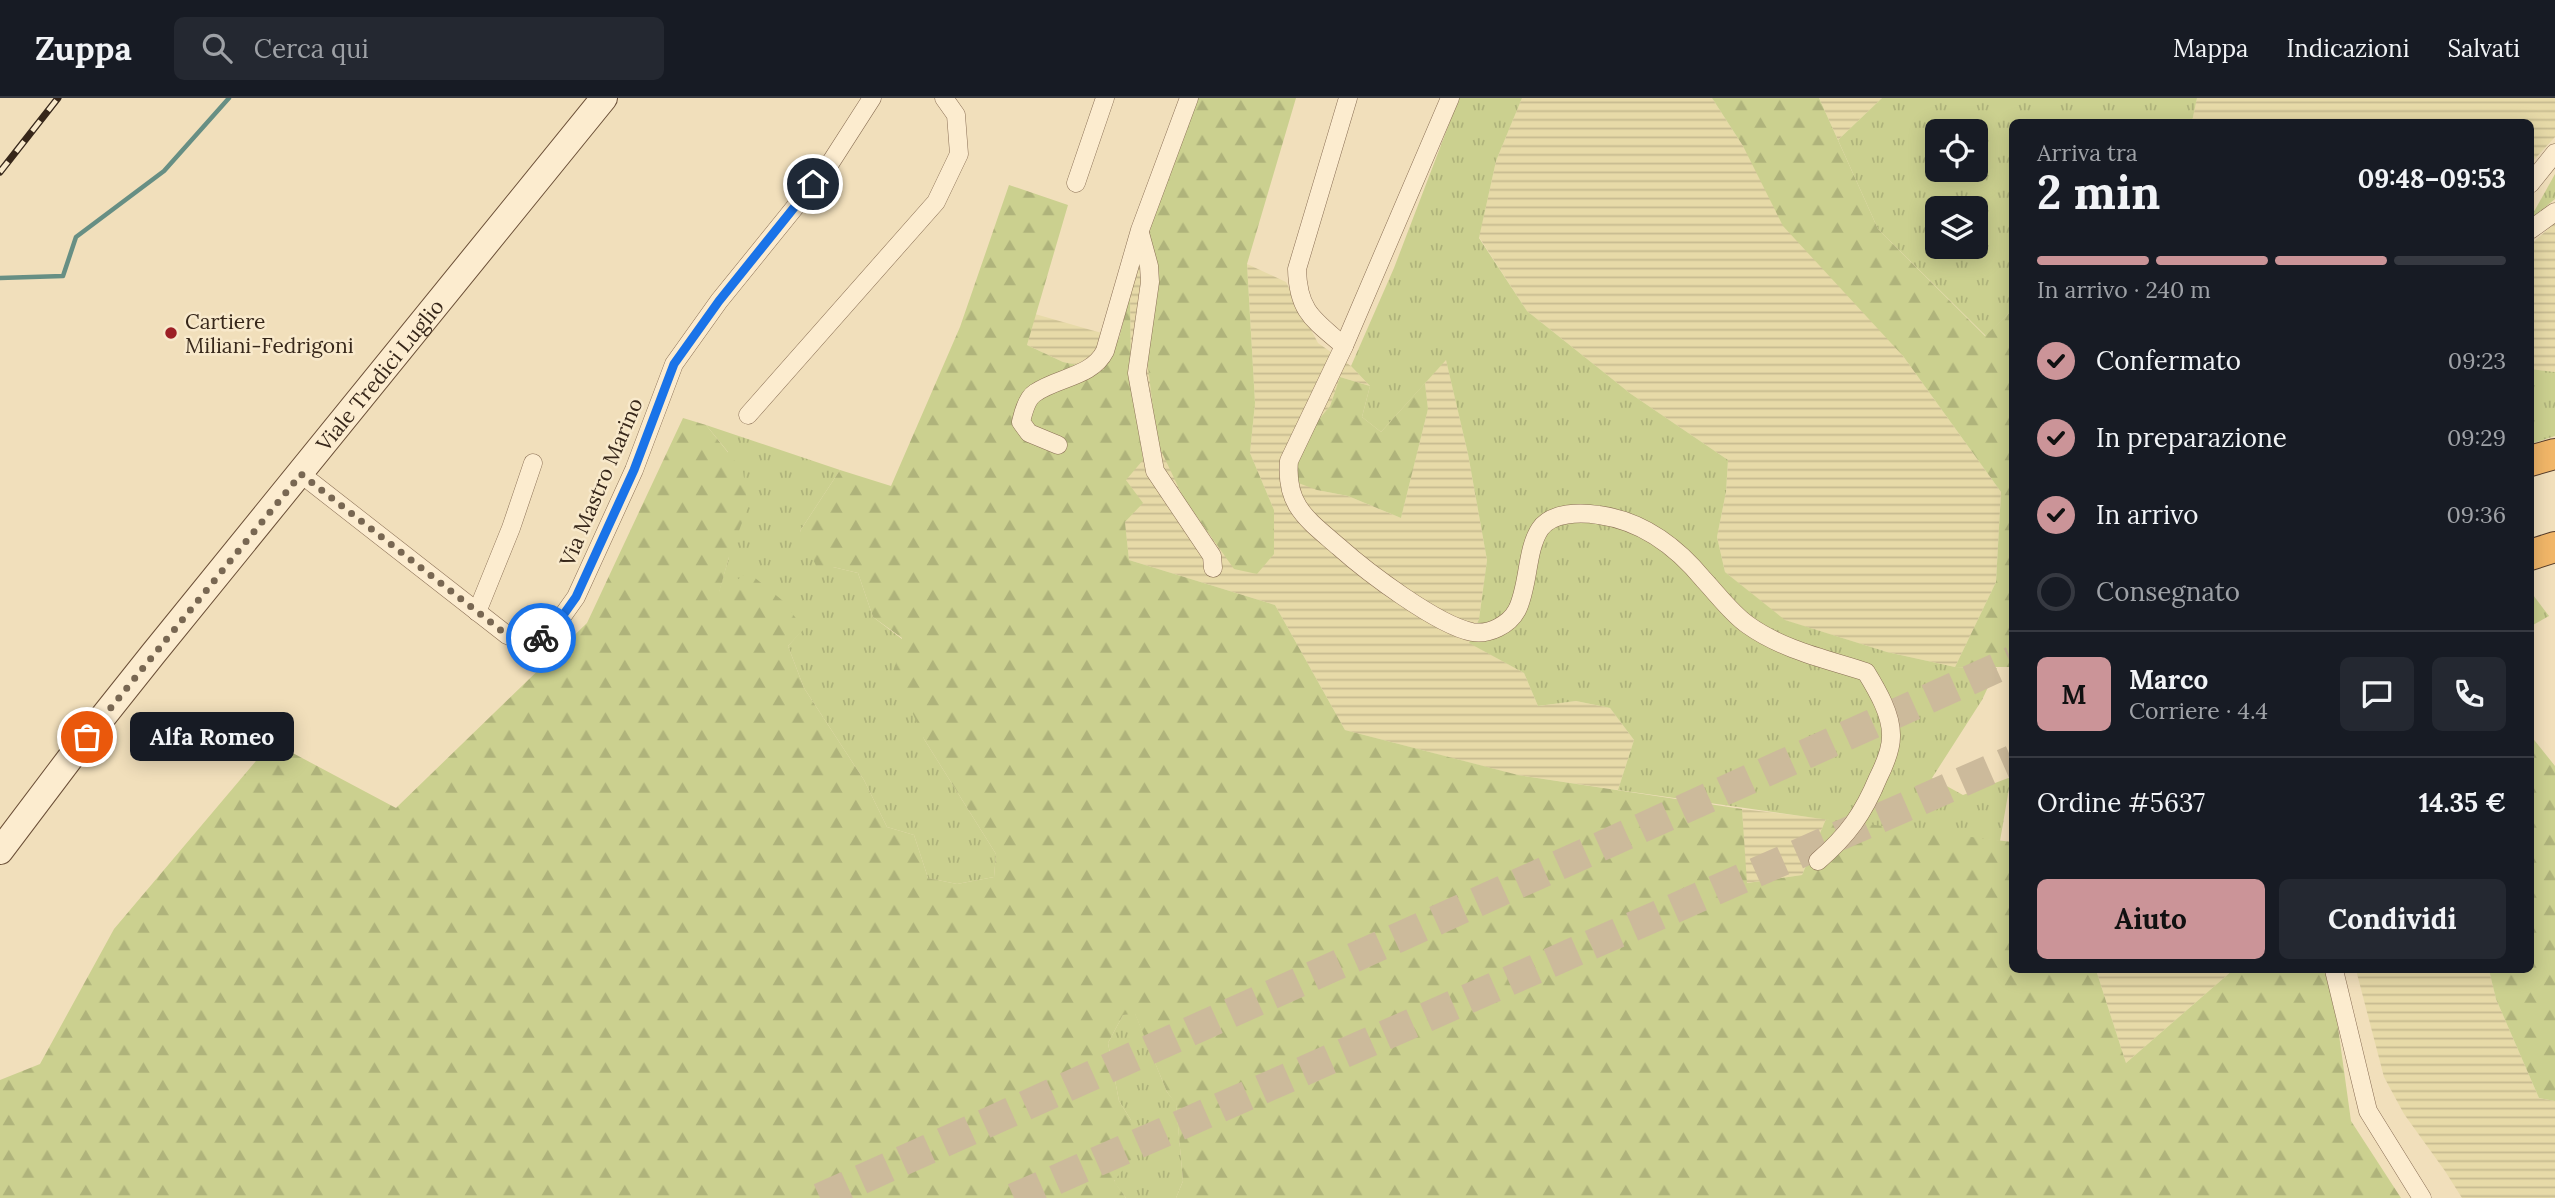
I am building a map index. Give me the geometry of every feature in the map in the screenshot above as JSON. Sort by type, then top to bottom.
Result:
[{"type":"highway","points":[[2534,460],[2555,454]]},
{"type":"highway","points":[[2534,554],[2555,547]]},
{"type":"main road","name":"Viale Tredici Luglio","points":[[0,851],[95,726],[604,98]]},
{"type":"street","name":"Via Mastro Marino","points":[[301,474],[507,635],[531,645],[554,628],[576,597],[634,470],[674,364],[719,301],[829,165],[872,98]]},
{"type":"street","points":[[748,415],[936,202],[959,154],[956,115],[944,98]]},
{"type":"street","points":[[1076,183],[1105,98]]},
{"type":"street","points":[[1058,445],[1028,433],[1021,422],[1024,410],[1033,393],[1099,364],[1140,230],[1189,98]]},
{"type":"street","points":[[1344,346],[1308,315],[1298,290],[1297,269],[1348,98]]},
{"type":"street","points":[[1443,100],[1344,346],[1289,461],[1290,493],[1298,508],[1348,555],[1391,587],[1453,626],[1484,632],[1505,625],[1517,611],[1535,540],[1541,527],[1552,519],[1569,514],[1599,515],[1638,525],[1673,546],[1748,625],[1789,648],[1866,672],[1877,690],[1890,725],[1889,750],[1864,810],[1841,841],[1818,861]]},
{"type":"street","points":[[2534,179],[2555,153]]},
{"type":"street","points":[[2534,227],[2555,212]]},
{"type":"street","points":[[1140,230],[1150,282],[1137,373],[1155,471],[1212,556],[1213,569]]},
{"type":"street","points":[[477,612],[511,528],[533,463]]},
{"type":"street","points":[[2335,973],[2368,1111],[2422,1198]]},
{"type":"shaded area","points":[[1522,98],[1712,98],[1743,146],[1903,356],[2001,492],[1996,582],[1955,667],[1887,652],[1784,620],[1725,572],[1717,537],[1726,492],[1728,460],[1631,394],[1527,311],[1479,237],[1496,161]]},
{"type":"shaded area","points":[[1819,98],[1882,98],[1838,140]]},
{"type":"shaded area","points":[[2197,98],[2555,98],[2555,137],[2534,160],[2534,119],[2193,119]]},
{"type":"shaded area","points":[[2555,223],[2555,372],[2534,369],[2534,241]]},
{"type":"shaded area","points":[[1151,224],[1274,554],[1274,510],[1250,453],[1255,403],[1247,264],[1286,282],[1318,343],[1351,366],[1370,386],[1340,377],[1330,406],[1309,431],[1317,490],[1348,496],[1401,518],[1428,409],[1425,383],[1446,359],[1468,454],[1487,560],[1479,619],[1470,643],[1524,673],[1538,706],[1576,701],[1610,708],[1634,740],[1618,790],[1517,775],[1345,730],[1275,605],[1129,560],[1125,522],[1142,503],[1126,480],[1131,377],[1130,295]]},
{"type":"shaded area","points":[[1035,314],[1119,338],[1103,370],[1063,362],[1027,345]]},
{"type":"shaded area","points":[[1742,809],[1826,819],[1802,875],[1746,883]]},
{"type":"shaded area","points":[[2097,973],[2230,973],[2126,1063]]},
{"type":"shaded area","points":[[2357,973],[2490,973],[2496,999],[2539,1098],[2555,1101],[2555,1198],[2462,1198],[2404,1114],[2384,1077]]},
{"type":"green space","points":[[1193,98],[1296,98],[1247,264],[1255,403],[1250,453],[1274,510],[1274,554],[1257,574],[1234,569],[1183,497],[1157,442],[1146,350],[1144,275],[1151,224]]},
{"type":"green space","points":[[1459,98],[1522,98],[1496,161],[1479,238],[1527,311],[1631,394],[1728,460],[1726,492],[1717,537],[1725,572],[1785,620],[1887,652],[1955,667],[1997,668],[1982,700],[1932,778],[1963,795],[2009,778],[2000,841],[1900,830],[1618,790],[1634,740],[1610,708],[1576,701],[1538,706],[1524,673],[1469,643],[1479,619],[1487,560],[1468,454],[1446,360],[1381,432],[1362,417],[1370,386],[1351,366],[1394,268]]},
{"type":"green space","points":[[1712,98],[1819,98],[1878,229],[1985,336],[2009,313],[2009,667],[1955,667],[1996,582],[2001,492],[1903,356],[1783,226],[1743,146]]},
{"type":"green space","points":[[1882,98],[2197,98],[2193,119],[2009,119],[2009,313],[1986,336],[1878,229],[1838,140]]},
{"type":"green space","points":[[2555,174],[2555,199],[2534,216],[2534,212]]},
{"type":"green space","points":[[1009,185],[1068,205],[1027,345],[1063,362],[1103,370],[1119,338],[1130,295],[1131,377],[1143,460],[1126,480],[1143,503],[1125,522],[1129,560],[1275,605],[1345,730],[1518,775],[1742,809],[1747,883],[1802,875],[1826,819],[2009,842],[2009,973],[2097,973],[2126,1063],[2230,973],[2330,973],[2351,1121],[2401,1198],[1176,1198],[1183,1181],[1176,1104],[1167,1092],[1135,1014],[1123,1015],[1108,1043],[1119,1101],[1131,1120],[1134,1156],[1114,1181],[1126,1198],[0,1198],[0,1080],[40,1064],[114,929],[272,742],[396,808],[587,623],[683,418],[706,425],[743,471],[748,507],[719,593],[748,572],[783,601],[804,629],[788,646],[804,688],[864,780],[887,827],[914,835],[928,878],[957,884],[994,877],[996,854],[924,739],[894,671],[902,638],[873,617],[858,573],[833,567],[818,570],[800,531],[840,470],[891,486],[960,327]]},
{"type":"green space","points":[[2534,369],[2555,372],[2555,436],[2534,443]]},
{"type":"green space","points":[[1340,377],[1370,386],[1362,417],[1381,432],[1425,383],[1428,409],[1401,518],[1348,496],[1317,490],[1293,481],[1285,452],[1309,431],[1330,406]]},
{"type":"green space","points":[[706,425],[840,470],[800,531],[833,567],[858,573],[873,617],[902,639],[924,739],[996,854],[994,877],[957,884],[928,878],[914,835],[887,827],[864,780],[804,688],[788,646],[803,629],[718,595],[729,557],[728,452]]},
{"type":"green space","points":[[2534,596],[2549,616],[2534,624]]},
{"type":"green space","points":[[2534,740],[2555,766],[2555,1101],[2539,1098],[2496,999],[2490,973],[2534,973]]},
{"type":"green space","points":[[1135,1013],[1167,1092],[1176,1103],[1183,1181],[1176,1198],[1126,1198],[1114,1182],[1131,1120],[1119,1101],[1108,1043],[1123,1015]]},
{"type":"waterway","points":[[0,278],[63,276],[76,237],[164,171],[229,98]]},
{"type":"tunnel","points":[[820,1198],[2009,662]]},
{"type":"tunnel","points":[[1014,1198],[2009,761]]},
{"type":"railway","points":[[0,172],[58,98]]},
{"type":"way so far","points":[[87,737],[301,474],[507,635],[531,645],[541,638]]},
{"type":"place","name":"Cartiere Miliani-Fedrigoni","points":[[171,333]]},
{"type":"place","name":"Alfa Romeo","points":[[87,737]]},
{"type":"route","points":[[541,638],[554,628],[576,597],[634,470],[674,364],[719,301],[813,184]]}]
